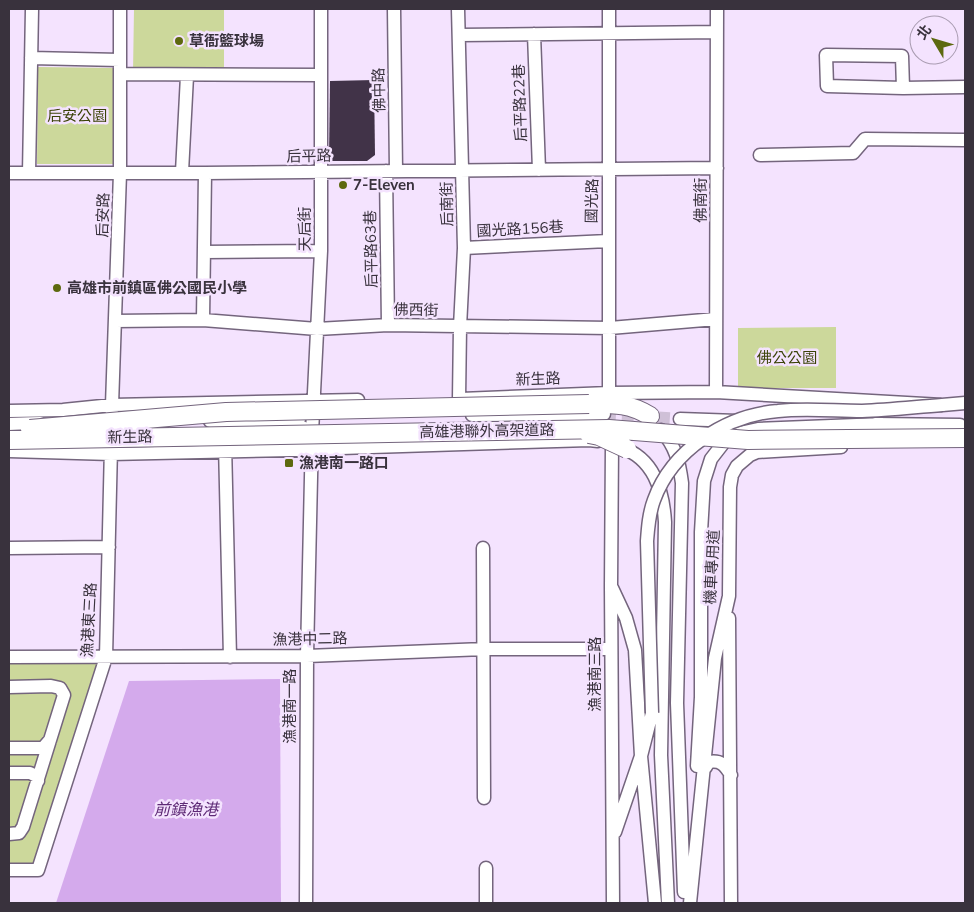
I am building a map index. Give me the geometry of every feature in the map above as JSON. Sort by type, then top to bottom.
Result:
[{"type":"highway","points":[[9,431],[226,412],[589,404],[628,406],[650,416]]},
{"type":"highway","name":"高雄港聯外高架道路","points":[[9,431],[609,422],[748,432],[965,431]]},
{"type":"highway","name":"高雄港聯外高架道路","points":[[9,441],[609,429],[748,440],[965,438]]},
{"type":"highway","points":[[9,441],[110,447],[589,434],[599,436],[619,446]]},
{"type":"street","points":[[30,173],[32,9]]},
{"type":"street","name":"后安路","points":[[112,422],[120,173],[120,9]]},
{"type":"street","name":"天后街","points":[[312,449],[321,251],[321,9]]},
{"type":"street","name":"佛中路","points":[[391,171],[394,9]]},
{"type":"street","name":"后南街","points":[[458,9],[464,248],[459,399]]},
{"type":"street","name":"國光路","points":[[609,9],[609,393]]},
{"type":"street","name":"佛南街","points":[[716,392],[717,9]]},
{"type":"street","points":[[459,35],[717,32]]},
{"type":"street","name":"后平路22巷","points":[[534,34],[539,170]]},
{"type":"street","points":[[903,88],[902,56],[826,55],[828,86],[903,88],[965,87]]},
{"type":"street","points":[[31,58],[120,60]]},
{"type":"street","points":[[120,74],[187,76],[321,75]]},
{"type":"street","points":[[182,172],[187,76]]},
{"type":"street","points":[[760,155],[853,153],[865,139],[965,140]]},
{"type":"street","name":"后平路","points":[[9,173],[717,168]]},
{"type":"street","name":"后平路63巷","points":[[388,325],[391,171]]},
{"type":"street","points":[[203,320],[205,173]]},
{"type":"street","name":"國光路156巷","points":[[464,248],[608,241]]},
{"type":"street","points":[[205,252],[321,251]]},
{"type":"street","name":"佛西街","points":[[115,321],[203,320],[317,329],[388,325],[610,328],[716,320]]},
{"type":"street","name":"新生路","points":[[9,405],[459,399],[609,393],[716,392],[942,405],[965,403]]},
{"type":"street","points":[[609,393],[624,399],[650,416],[669,439],[678,456],[682,483],[677,703],[685,882]]},
{"type":"street","name":"新生路","points":[[9,410],[63,410],[112,405]]},
{"type":"street","points":[[661,755],[652,713],[646,541],[648,519],[654,500],[675,463],[703,438],[722,427],[755,414],[777,411],[863,410],[942,405]]},
{"type":"street","name":"新生路","points":[[9,424],[291,421],[313,417],[604,414]]},
{"type":"street","points":[[680,419],[965,426]]},
{"type":"street","points":[[225,421],[230,656]]},
{"type":"street","name":"新生路","points":[[291,421],[341,448]]},
{"type":"street","name":"漁港東三路","points":[[9,870],[38,870],[106,657],[112,422]]},
{"type":"street","points":[[683,903],[685,882],[696,826],[698,731],[701,697],[701,532],[706,469],[714,454],[725,441],[735,434],[746,430],[882,424]]},
{"type":"street","name":"機車專用道","points":[[690,903],[715,658],[729,596],[731,481],[737,466],[745,458],[757,452],[915,442],[965,426]]},
{"type":"street","name":"新生路","points":[[9,451],[111,454],[225,452],[589,440],[619,446]]},
{"type":"street","points":[[619,446],[639,456],[649,466],[657,478],[664,500],[661,755],[668,903]]},
{"type":"street","name":"漁港南三路","points":[[613,903],[611,586],[619,446]]},
{"type":"street","name":"漁港南一路","points":[[306,903],[307,656],[312,449]]},
{"type":"street","points":[[9,548],[109,547]]},
{"type":"street","points":[[483,548],[484,798]]},
{"type":"street","points":[[611,586],[626,618],[635,650],[641,756],[655,903]]},
{"type":"street","points":[[729,596],[732,903]]},
{"type":"street","name":"漁港中二路","points":[[9,657],[307,656],[484,649],[611,649]]},
{"type":"street","points":[[9,686],[52,686],[60,688],[64,699],[23,828],[19,833],[9,834]]},
{"type":"street","points":[[612,842],[641,756],[652,713]]},
{"type":"street","points":[[9,748],[40,748],[50,740]]},
{"type":"street","points":[[704,768],[709,762],[715,761],[725,766],[730,775]]},
{"type":"street","points":[[9,773],[30,773],[36,776],[38,782]]},
{"type":"street","points":[[486,868],[486,903]]},
{"type":"green space","name":"草衙籃球場","points":[[134,9],[224,9],[224,73],[133,73]]},
{"type":"green space","name":"后安公園","points":[[38,67],[117,68],[115,164],[37,164]]},
{"type":"green space","name":"佛公公園","points":[[836,327],[836,388],[738,388],[738,328]]},
{"type":"green space","points":[[9,657],[106,657],[38,870],[9,870]]},
{"type":"water","name":"前鎮漁港","points":[[280,679],[281,903],[56,903],[129,681]]},
{"type":"building","points":[[374,80],[375,155],[367,161],[330,161],[330,81]]},
{"type":"tunnel","points":[[604,414],[680,419]]},
{"type":"place","name":"草衙籃球場","points":[[179,41]]},
{"type":"place","name":"7-Eleven","points":[[343,185]]},
{"type":"place","name":"高雄市前鎮區佛公國民小學","points":[[57,288]]},
{"type":"place","name":"漁港南一路口","points":[[289,463]]}]
